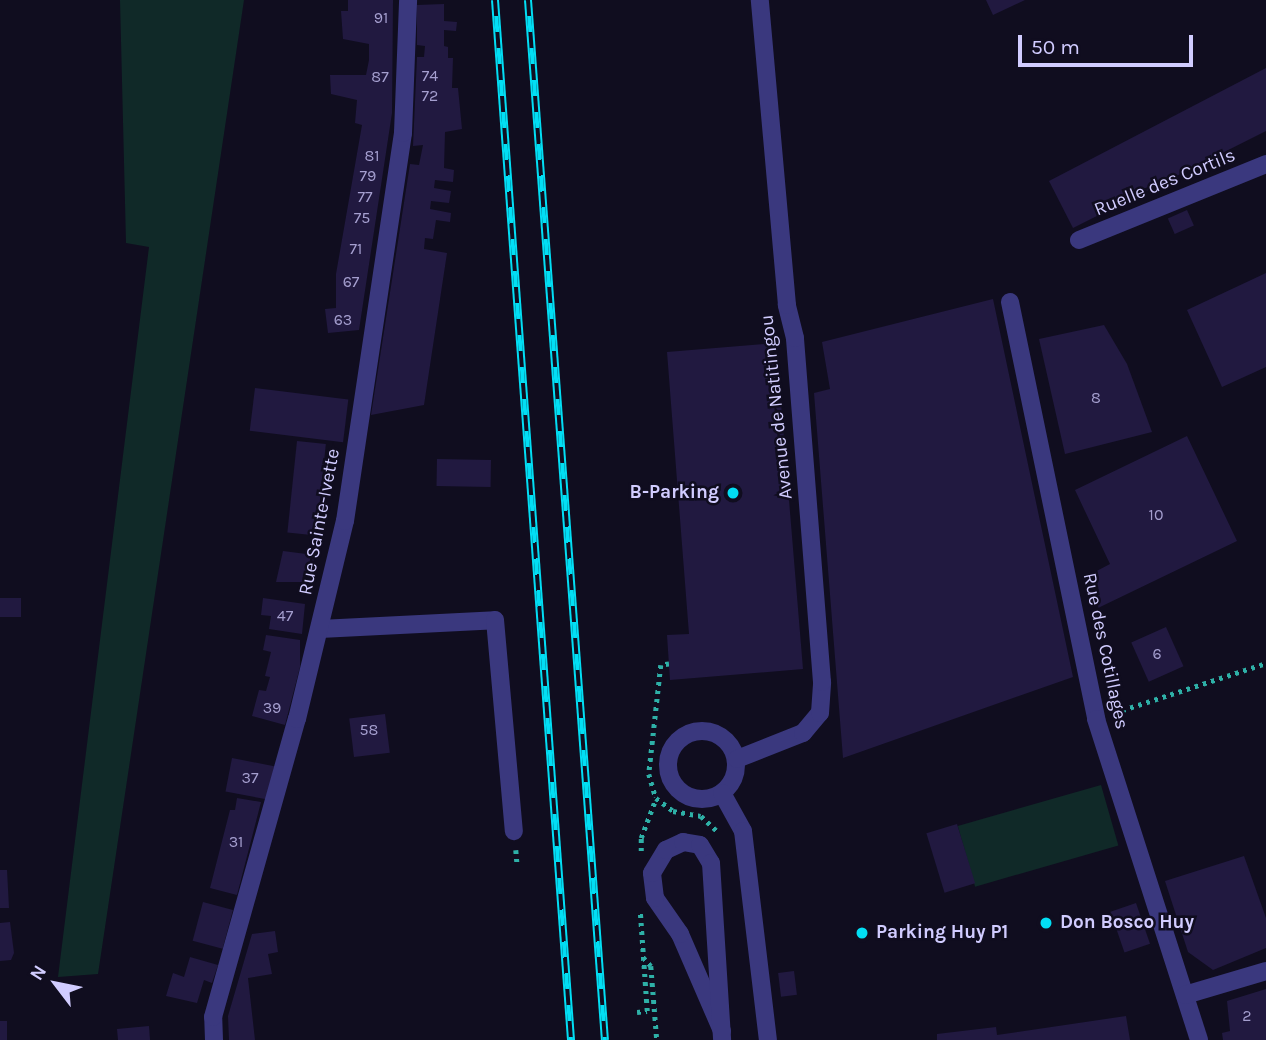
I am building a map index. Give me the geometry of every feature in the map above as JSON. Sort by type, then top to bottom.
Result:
[{"type":"street","name":"Rue Sainte-Ivette","points":[[215,1040],[213,1017],[320,629],[345,521],[403,133],[408,0]]},
{"type":"street","name":"Avenue de Natitingou","points":[[737,759],[803,733],[820,713],[822,682],[795,338],[787,305],[761,0]]},
{"type":"street","name":"Ruelle des Cortils","points":[[1079,240],[1266,164]]},
{"type":"street","name":"Rue des Cotillages","points":[[1010,302],[1096,719],[1199,1040]]},
{"type":"street","points":[[320,629],[495,620],[514,831]]},
{"type":"street","points":[[703,730],[728,742],[737,759],[732,782],[722,793],[695,799],[682,793],[668,768],[669,754],[682,737],[703,730]]},
{"type":"street","points":[[722,793],[743,831],[768,1040]]},
{"type":"street","points":[[684,842],[700,845],[711,863],[722,1035],[680,934],[655,898],[653,873],[666,850],[684,842]]},
{"type":"street","points":[[1185,995],[1266,971]]},
{"type":"path","points":[[1096,719],[1266,663]]},
{"type":"path","points":[[643,957],[651,966],[657,1040]]},
{"type":"path","points":[[637,1012],[648,1011]]},
{"type":"green space","points":[[120,0],[244,0],[98,974],[58,977],[149,247],[126,243]]},
{"type":"green space","points":[[1101,785],[1118,846],[975,887],[958,826]]},
{"type":"building","points":[[348,0],[393,0],[392,113],[359,330],[328,333],[325,309],[336,308],[336,274],[362,125],[355,123],[357,100],[331,94],[330,75],[366,75],[369,60],[369,44],[343,39],[341,11],[348,11]]},
{"type":"building","points":[[986,0],[1025,0],[993,15]]},
{"type":"building","points":[[444,4],[444,21],[457,22],[456,31],[444,30],[444,46],[448,47],[448,58],[453,58],[452,88],[458,88],[462,129],[445,132],[444,168],[454,170],[453,182],[435,180],[434,188],[451,191],[449,203],[431,201],[430,209],[451,213],[450,222],[436,220],[433,239],[425,238],[424,249],[447,253],[424,405],[371,415],[410,164],[419,165],[423,145],[413,146],[417,57],[424,57],[425,46],[417,45],[417,5]]},
{"type":"building","points":[[1266,68],[1266,131],[1073,228],[1049,181]]},
{"type":"building","points":[[1187,210],[1194,226],[1175,234],[1168,219]]},
{"type":"building","points":[[1266,273],[1266,367],[1222,387],[1187,310]]},
{"type":"building","points":[[993,299],[1073,677],[843,758],[814,393],[830,389],[822,342]]},
{"type":"building","points":[[1104,325],[1127,364],[1152,432],[1065,454],[1039,339]]},
{"type":"building","name":"B-Parking","points":[[776,343],[803,669],[670,680],[667,635],[689,634],[667,352]]},
{"type":"building","points":[[255,388],[348,399],[343,442],[250,431]]},
{"type":"building","points":[[1187,436],[1237,541],[1098,608],[1089,575],[1110,564],[1075,490]]},
{"type":"building","points":[[297,441],[326,444],[316,536],[287,532]]},
{"type":"building","points":[[437,459],[491,460],[491,487],[437,486]]},
{"type":"building","points":[[283,551],[314,555],[311,582],[276,582]]},
{"type":"building","points":[[0,598],[21,598],[21,617],[0,617]]},
{"type":"building","points":[[263,598],[305,604],[302,634],[269,629],[271,616],[261,615]]},
{"type":"building","points":[[1166,627],[1183,666],[1149,682],[1131,642]]},
{"type":"building","points":[[266,635],[300,640],[300,667],[285,725],[252,716],[259,690],[266,691],[270,677],[265,676],[271,652],[263,650]]},
{"type":"building","points":[[385,714],[390,753],[354,757],[349,718]]},
{"type":"building","points":[[232,758],[274,766],[268,800],[226,791]]},
{"type":"building","points":[[237,798],[261,802],[237,895],[210,888],[230,810],[235,810]]},
{"type":"building","points":[[957,824],[975,883],[945,893],[926,833]]},
{"type":"building","points":[[1244,856],[1266,918],[1266,948],[1213,970],[1188,952],[1165,881]]},
{"type":"building","points":[[0,870],[7,870],[9,908],[0,908]]},
{"type":"building","points":[[203,902],[233,910],[223,949],[193,941]]},
{"type":"building","points":[[1136,903],[1150,944],[1124,952],[1110,912]]},
{"type":"building","points":[[10,922],[14,953],[11,960],[0,961],[0,923]]},
{"type":"building","points":[[275,931],[278,952],[268,954],[272,974],[248,978],[255,1040],[229,1040],[228,1016],[252,934]]},
{"type":"building","points":[[190,957],[218,965],[212,983],[204,980],[197,1003],[166,996],[173,973],[184,977]]},
{"type":"building","points":[[794,971],[797,995],[781,997],[778,973]]},
{"type":"building","points":[[1266,989],[1266,1040],[1223,1040],[1222,1033],[1230,1031],[1227,1001]]},
{"type":"building","points":[[1126,1016],[1130,1040],[937,1040],[937,1034],[996,1027],[997,1035]]},
{"type":"building","points":[[0,1021],[7,1021],[7,1040],[0,1040]]},
{"type":"building","points":[[149,1026],[150,1040],[118,1040],[117,1029]]},
{"type":"railway","points":[[495,0],[571,1040]]},
{"type":"railway","points":[[528,0],[605,1040]]},
{"type":"place","name":"B-Parking","points":[[733,493]]},
{"type":"place","name":"Don Bosco Huy","points":[[1046,923]]},
{"type":"place","name":"Parking Huy P1","points":[[862,933]]}]
